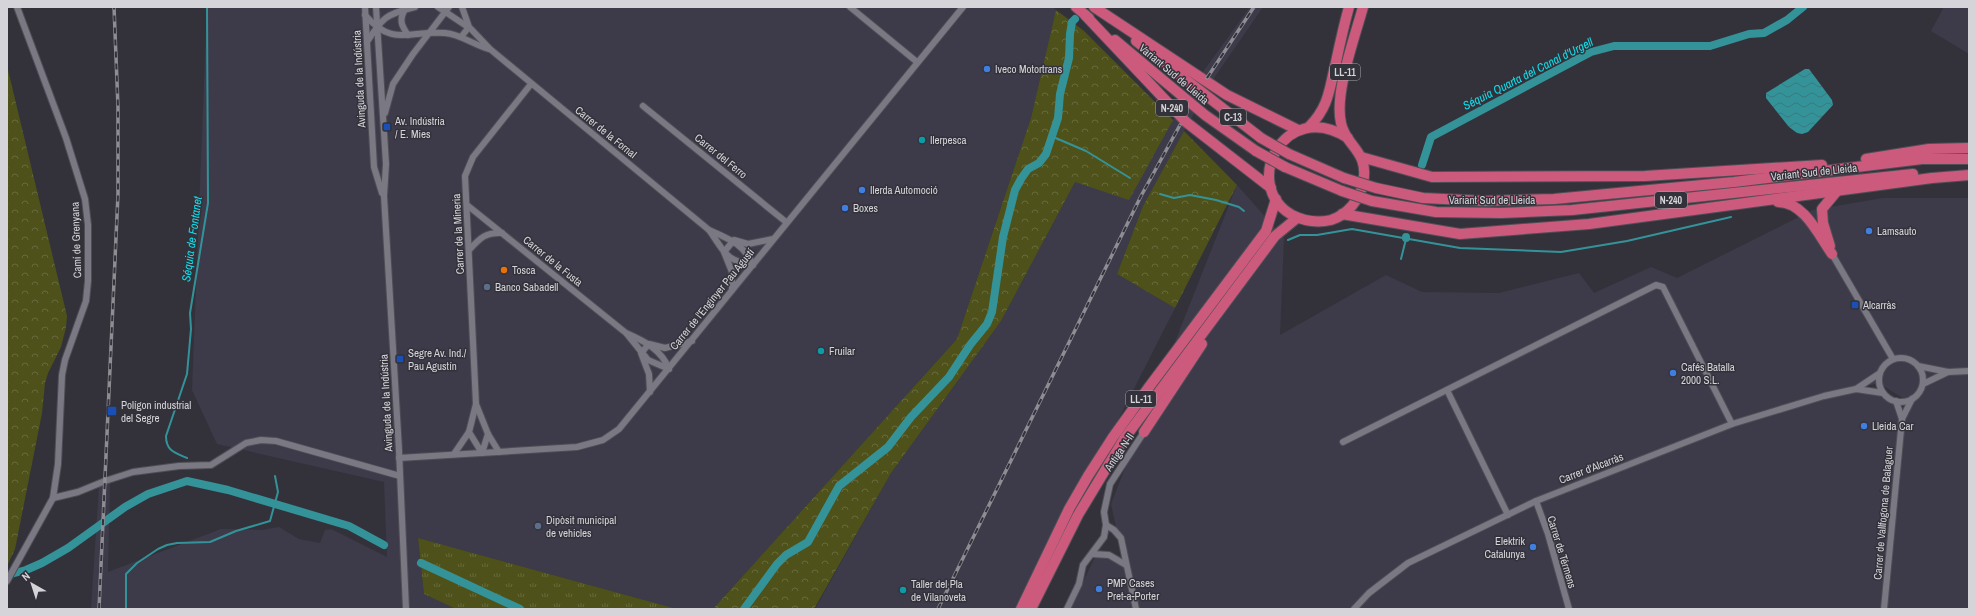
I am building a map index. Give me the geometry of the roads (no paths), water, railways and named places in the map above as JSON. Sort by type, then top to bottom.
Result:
[{"type":"highway","name":"Variant Sud de Lleida","points":[[1076,7],[1204,115],[1256,151],[1285,167],[1342,191],[1372,201],[1436,212],[1501,213],[1572,210],[1928,172],[1969,174]]},
{"type":"highway","name":"Variant Sud de Lleida","points":[[1094,7],[1205,96],[1261,138],[1289,154],[1344,178],[1376,188],[1423,198],[1485,201],[1554,199],[1734,182],[1922,159],[1969,159]]},
{"type":"highway","name":"N-240","points":[[1094,7],[1227,95],[1298,130]]},
{"type":"highway","name":"LL-11","points":[[1309,127],[1319,116],[1329,97],[1335,63],[1350,7]]},
{"type":"highway","name":"LL-11","points":[[1348,138],[1341,124],[1339,111],[1345,70],[1363,7]]},
{"type":"highway","name":"N-240","points":[[1085,15],[1186,122],[1271,188]]},
{"type":"highway","name":"LL-11","points":[[1309,127],[1323,127],[1336,130],[1348,138],[1356,147],[1364,167],[1362,189],[1357,199],[1342,214],[1320,222],[1297,218],[1289,213],[1276,199],[1271,188],[1269,171],[1273,154],[1283,140],[1298,130],[1309,127]]},
{"type":"highway","points":[[1836,164],[1929,149],[1969,148]]},
{"type":"highway","name":"N-240","points":[[1361,157],[1432,177],[1645,176],[1922,159]]},
{"type":"highway","name":"N-240","points":[[1342,214],[1460,234],[1589,224],[1837,190],[1969,174]]},
{"type":"highway","points":[[1832,254],[1823,223],[1822,209],[1837,190]]},
{"type":"highway","name":"LL-11","points":[[1021,609],[1069,509],[1088,476],[1113,437],[1149,387],[1266,231],[1276,199]]},
{"type":"highway","points":[[1748,203],[1787,202],[1799,209],[1832,254]]},
{"type":"highway","name":"LL-11","points":[[1031,609],[1078,515],[1124,439],[1194,343],[1238,288],[1275,236],[1297,218]]},
{"type":"highway","points":[[1144,432],[1238,288]]},
{"type":"street","name":"Camí de Grenyana","points":[[17,7],[66,138],[82,187],[87,212],[88,281],[86,301],[65,360],[60,389],[58,464],[53,498]]},
{"type":"street","name":"Avinguda de la Indústria","points":[[365,7],[374,167],[384,196]]},
{"type":"street","name":"Avinguda de la Indústria","points":[[376,7],[376,28],[386,164],[384,196],[406,609]]},
{"type":"street","points":[[367,42],[384,18],[396,11],[414,7]]},
{"type":"street","name":"Carrer de la Fornal","points":[[438,7],[447,9],[531,84],[709,230],[724,252],[732,272],[732,290]]},
{"type":"street","points":[[461,37],[468,27],[462,7]]},
{"type":"street","points":[[850,7],[917,62]]},
{"type":"street","name":"Carrer de l'Enginyer Pau Agustí","points":[[399,458],[577,447],[603,440],[619,429],[692,341],[786,222],[963,7]]},
{"type":"street","points":[[383,119],[393,84],[428,33],[447,9]]},
{"type":"street","points":[[405,10],[400,18],[402,27],[408,35]]},
{"type":"street","points":[[365,15],[376,28]]},
{"type":"street","name":"Carrer de la Fornal","points":[[376,28],[390,34],[408,35],[445,33],[461,37],[490,49]]},
{"type":"street","name":"Carrer de la Mineria","points":[[454,454],[469,432],[476,404],[470,248],[465,176],[473,157],[531,84]]},
{"type":"street","name":"Carrer del Ferro","points":[[643,106],[786,222]]},
{"type":"street","name":"Carrer de la Fusta","points":[[467,205],[626,333],[641,353],[652,363],[669,369]]},
{"type":"street","name":"Carrer de la Fornal","points":[[709,230],[748,244],[773,238]]},
{"type":"street","points":[[470,248],[484,235],[492,232],[503,233]]},
{"type":"street","points":[[724,252],[734,240]]},
{"type":"street","name":"Carrer de la Fornal","points":[[734,240],[745,251],[753,265]]},
{"type":"street","name":"Carrer de la Fornal","points":[[724,252],[734,261],[753,265]]},
{"type":"street","points":[[1832,254],[1893,359]]},
{"type":"street","points":[[1343,442],[1653,286],[1660,285],[1732,424]]},
{"type":"street","name":"Carrer de la Fusta","points":[[626,333],[650,344],[665,348],[692,341]]},
{"type":"street","points":[[641,353],[650,344]]},
{"type":"street","name":"Carrer de la Fusta","points":[[650,344],[662,355],[669,369]]},
{"type":"street","name":"Carrer de la Fusta","points":[[641,353],[649,374],[650,392]]},
{"type":"street","points":[[1902,419],[1912,399],[1919,392],[1923,384],[1922,374],[1918,366],[1911,360],[1902,358],[1893,359],[1885,364],[1880,373],[1879,383],[1883,393],[1887,397],[1896,401],[1912,399]]},
{"type":"street","points":[[1918,366],[1948,372],[1969,371]]},
{"type":"street","points":[[1923,384],[1948,372]]},
{"type":"street","name":"Carrer d'Alcarràs","points":[[1856,389],[1880,373]]},
{"type":"street","name":"Carrer d'Alcarràs","points":[[1354,609],[1369,593],[1408,563],[1536,501],[1732,424],[1824,396],[1856,389],[1883,393]]},
{"type":"street","points":[[1447,390],[1508,515]]},
{"type":"street","points":[[1896,401],[1902,419]]},
{"type":"street","name":"Carrer de la Mineria","points":[[476,404],[488,434],[499,452]]},
{"type":"street","name":"Carrer de Vallfogona de Balaguer","points":[[1884,609],[1902,419]]},
{"type":"street","points":[[469,432],[482,453]]},
{"type":"street","name":"Antiga N-II","points":[[1106,525],[1104,512],[1110,484],[1144,432]]},
{"type":"street","points":[[482,453],[488,434]]},
{"type":"street","points":[[7,581],[53,498],[78,492],[105,480],[133,472],[179,466],[211,465],[240,446],[261,440],[276,441],[400,476]]},
{"type":"street","name":"Carrer de Térmens","points":[[1536,501],[1548,534],[1568,609]]},
{"type":"street","points":[[1067,609],[1079,584],[1083,565],[1104,537],[1106,525],[1114,530],[1121,538],[1136,609]]},
{"type":"street","points":[[1092,554],[1109,555],[1126,565]]},
{"type":"water","points":[[1805,69],[1809,69],[1832,100],[1833,105],[1808,132],[1802,134],[1797,133],[1789,127],[1766,98],[1766,93]]},
{"type":"waterway","name":"Séquia de Fontanet","points":[[187,458],[175,453],[169,448],[166,441],[166,436],[187,374],[191,329],[190,313],[208,203],[207,7]]},
{"type":"waterway","name":"Séquia Quarta del Canal d'Urgell","points":[[1422,165],[1431,137],[1591,52],[1614,46],[1710,46],[1749,34],[1764,33],[1787,20],[1803,7]]},
{"type":"waterway","points":[[744,609],[777,564],[786,555],[808,542],[839,486],[888,447],[911,417],[949,377],[970,345],[987,324],[992,312],[1003,237],[1015,190],[1028,169],[1039,163],[1046,154],[1058,118],[1060,94],[1069,58],[1072,22],[1075,19]]},
{"type":"waterway","name":"Séquia Quarta del Canal d'Urgell","points":[[1051,136],[1086,151],[1130,178]]},
{"type":"waterway","name":"Séquia Quarta del Canal d'Urgell","points":[[1160,194],[1174,198],[1190,195],[1216,200],[1239,207],[1244,211]]},
{"type":"waterway","points":[[1288,240],[1300,235],[1317,235],[1352,229],[1460,248],[1561,252],[1627,241],[1731,217]]},
{"type":"waterway","points":[[1401,259],[1406,239]]},
{"type":"waterway","name":"Séquia de Fontanet","points":[[126,609],[126,574],[137,563],[158,549],[177,543],[210,542],[236,531],[270,521],[278,492],[275,476]]},
{"type":"waterway","points":[[7,575],[26,570],[42,563],[68,548],[125,507],[148,494],[187,481],[228,490],[349,526],[384,545]]},
{"type":"waterway","points":[[421,563],[520,609]]},
{"type":"railway","points":[[99,609],[118,194],[118,107],[114,7]]},
{"type":"railway","points":[[1207,78],[1254,7]]},
{"type":"railway","points":[[938,609],[1141,196],[1180,125]]},
{"type":"place","name":"Iveco Motortrans","points":[[987,69]]},
{"type":"place","name":"Av. Indústria / E. Mies","points":[[387,127]]},
{"type":"place","name":"Ilerpesca","points":[[922,140]]},
{"type":"place","name":"Ilerda Automoció","points":[[862,190]]},
{"type":"place","name":"Boxes","points":[[845,208]]},
{"type":"place","name":"Lamsauto","points":[[1869,231]]},
{"type":"place","name":"Tosca","points":[[504,270]]},
{"type":"place","name":"Banco Sabadell","points":[[487,287]]},
{"type":"place","name":"Alcarràs","points":[[1855,305]]},
{"type":"place","name":"Fruilar","points":[[821,351]]},
{"type":"place","name":"Segre Av. Ind./ Pau Agustín","points":[[400,359]]},
{"type":"place","name":"Cafés Batalla 2000 S.L.","points":[[1673,373]]},
{"type":"place","name":"Polígon industrial del Segre","points":[[112,411]]},
{"type":"place","name":"Lleida Car","points":[[1864,426]]},
{"type":"place","name":"Dipòsit municipal de vehicles","points":[[538,526]]},
{"type":"place","name":"Elektrik Catalunya","points":[[1533,547]]},
{"type":"place","name":"PMP Cases Pret-a-Porter","points":[[1099,589]]},
{"type":"place","name":"Taller del Pla de Vilanoveta","points":[[903,590]]}]
